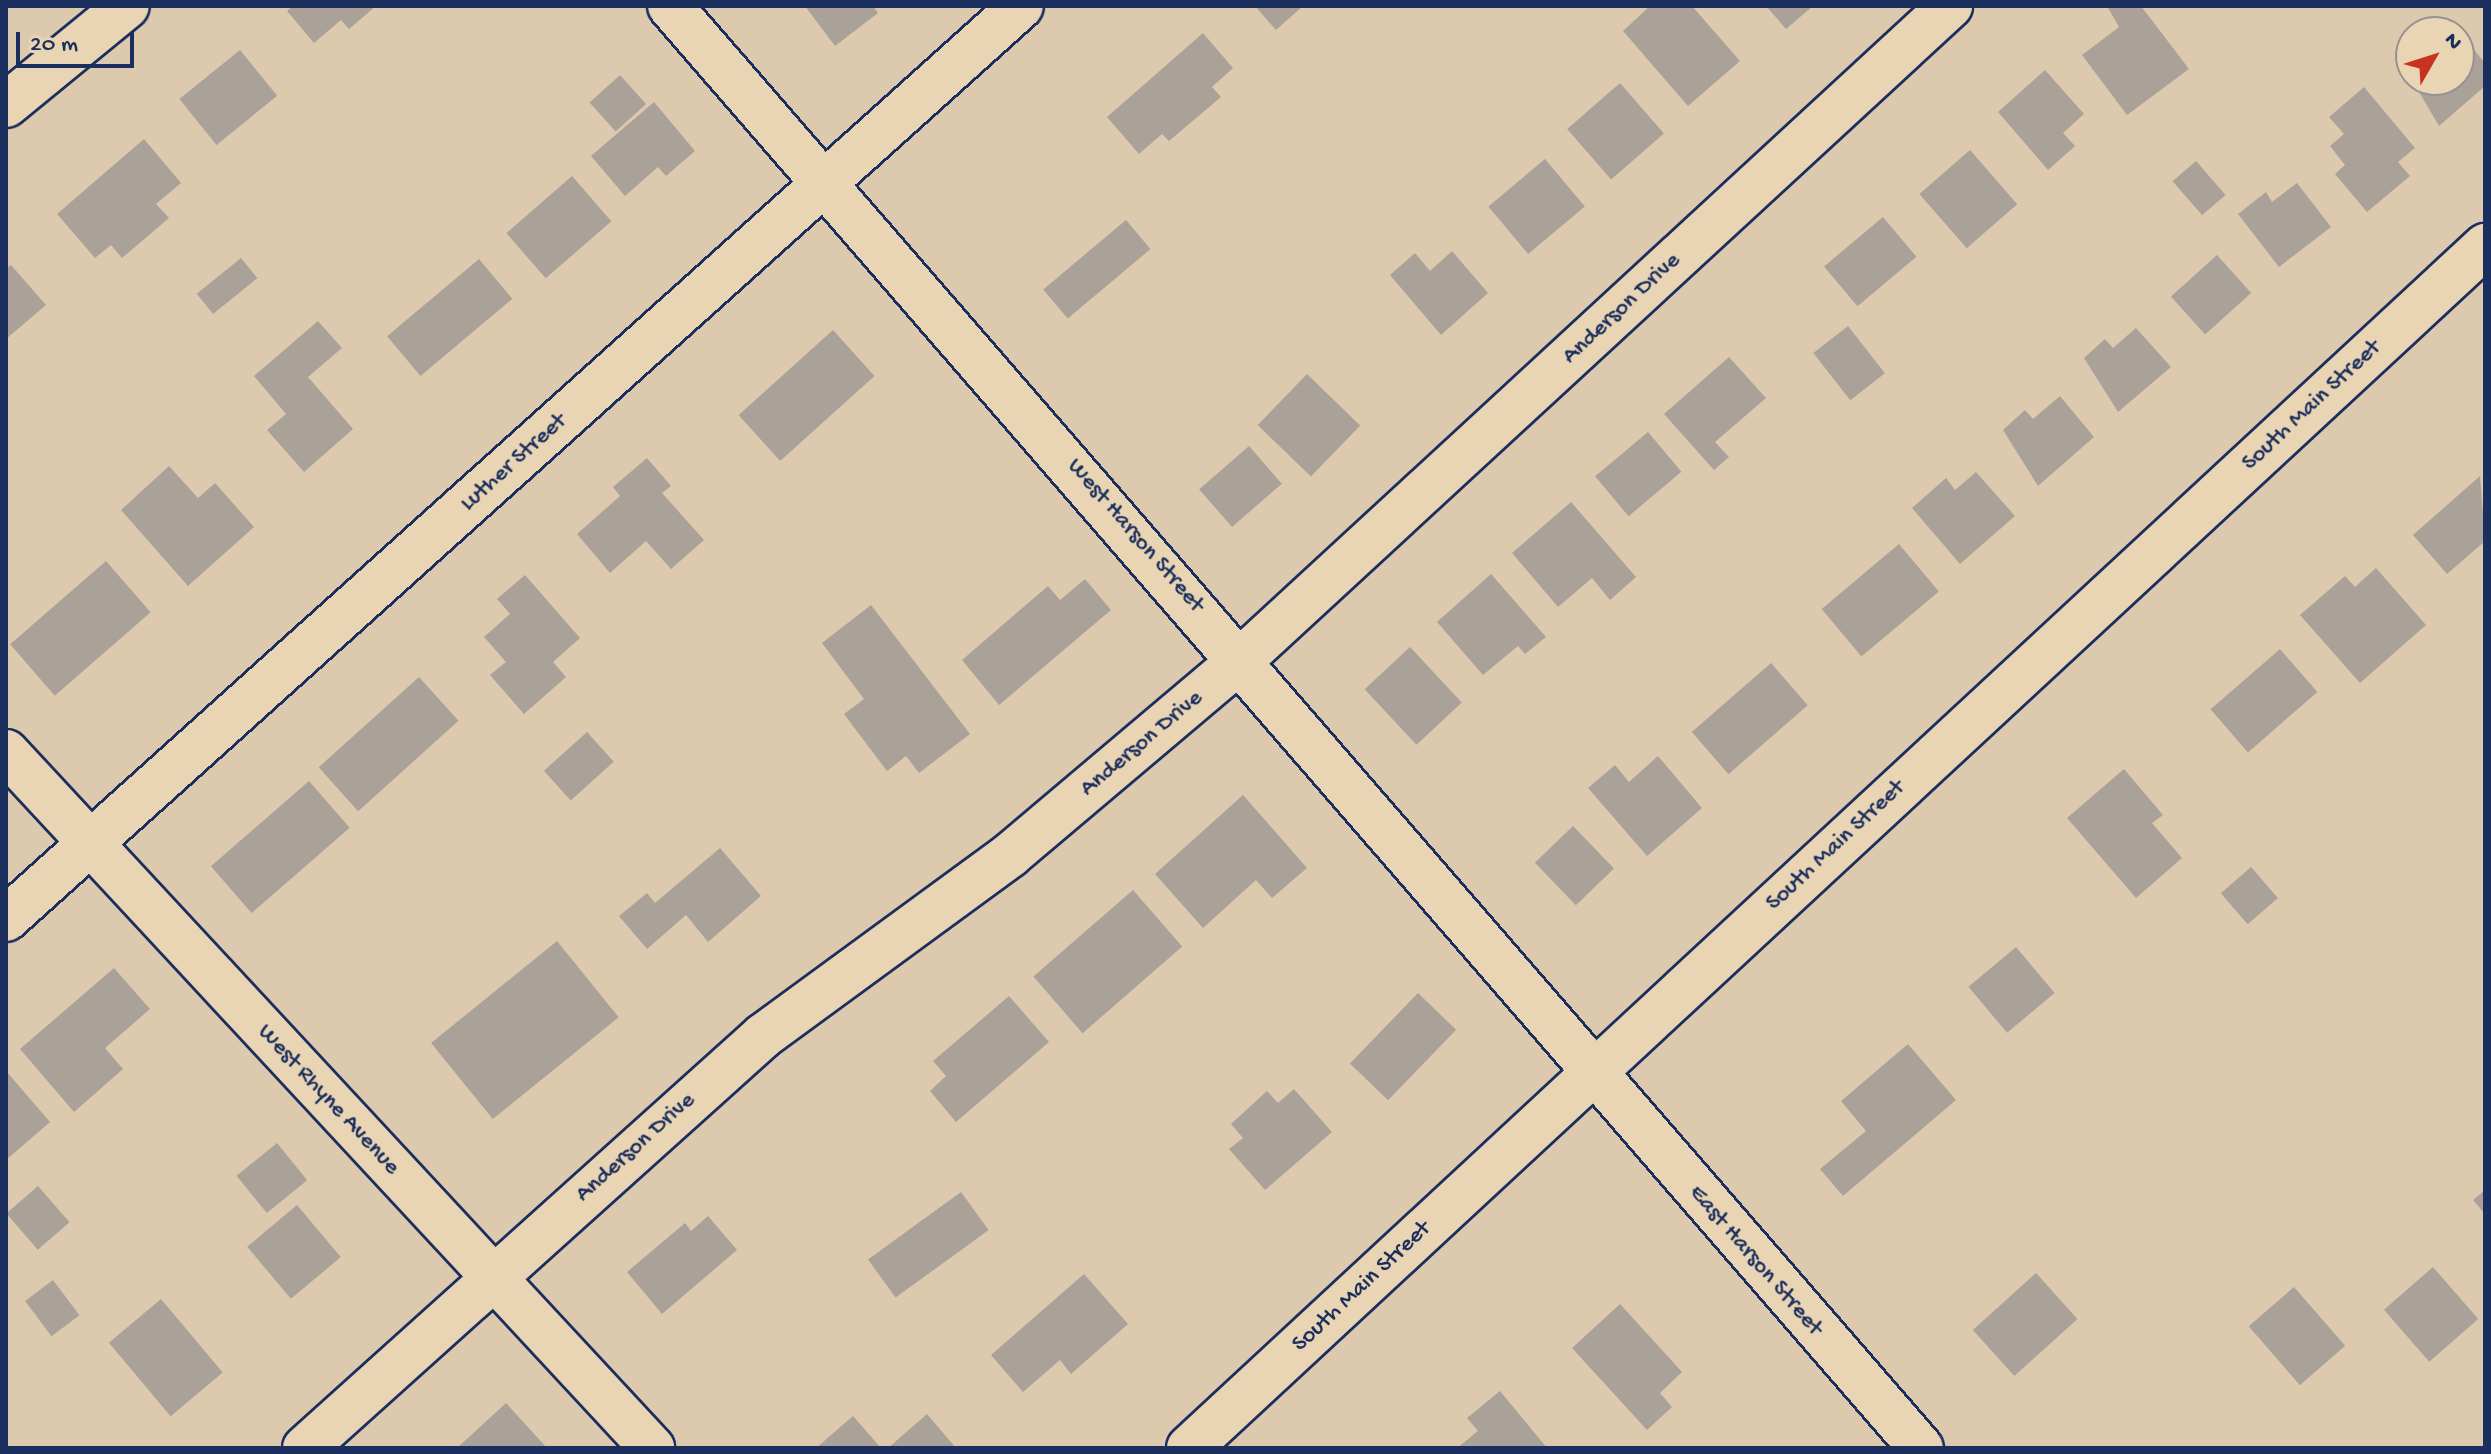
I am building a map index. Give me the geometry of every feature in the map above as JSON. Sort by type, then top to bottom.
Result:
[{"type":"street","points":[[6,105],[127,6]]},
{"type":"street","name":"West Harson Street","points":[[670,6],[1243,658],[1590,1074]]},
{"type":"street","name":"Luther Street","points":[[6,919],[828,183],[1021,6]]},
{"type":"street","name":"Anderson Drive","points":[[305,1448],[763,1036],[1010,855],[1243,658],[1950,6]]},
{"type":"street","name":"South Main Street","points":[[1189,1448],[2485,246]]},
{"type":"street","name":"West Rhyne Avenue","points":[[6,752],[652,1448]]},
{"type":"street","name":"East Harson Street","points":[[1590,1074],[1921,1448]]},
{"type":"building","points":[[293,6],[376,6],[349,29],[341,20],[314,43],[287,11]]},
{"type":"building","points":[[805,6],[873,6],[878,13],[835,46]]},
{"type":"building","points":[[1255,6],[1303,6],[1276,30]]},
{"type":"building","points":[[1650,6],[1692,6],[1740,61],[1688,106],[1623,31]]},
{"type":"building","points":[[1766,6],[1813,6],[1786,29]]},
{"type":"building","points":[[2107,6],[2141,6],[2189,69],[2127,115],[2082,55],[2119,27]]},
{"type":"building","points":[[1203,33],[1233,68],[1212,87],[1221,97],[1169,141],[1162,134],[1139,154],[1107,117]]},
{"type":"building","points":[[240,50],[277,96],[217,145],[179,99]]},
{"type":"building","points":[[2475,51],[2485,63],[2485,86],[2475,95]]},
{"type":"building","points":[[2045,70],[2084,114],[2063,133],[2075,146],[2048,170],[1998,112]]},
{"type":"building","points":[[620,75],[646,104],[616,131],[590,102]]},
{"type":"building","points":[[1620,83],[1664,134],[1611,179],[1567,129]]},
{"type":"building","points":[[2364,87],[2415,148],[2398,162],[2410,176],[2367,212],[2335,174],[2345,165],[2330,146],[2344,134],[2329,117]]},
{"type":"building","points":[[2421,96],[2474,96],[2439,126]]},
{"type":"building","points":[[654,102],[695,151],[666,176],[658,167],[625,196],[591,156]]},
{"type":"building","points":[[144,139],[181,183],[156,204],[169,218],[122,258],[111,245],[95,258],[57,214]]},
{"type":"building","points":[[1970,150],[2017,204],[1967,248],[1919,194]]},
{"type":"building","points":[[1545,159],[1585,206],[1528,254],[1488,207]]},
{"type":"building","points":[[2196,161],[2226,195],[2202,215],[2173,181]]},
{"type":"building","points":[[572,176],[611,221],[546,278],[506,233]]},
{"type":"building","points":[[2297,183],[2331,227],[2279,267],[2238,214],[2266,192],[2272,202]]},
{"type":"building","points":[[1883,217],[1916,257],[1857,306],[1824,266]]},
{"type":"building","points":[[1126,220],[1150,249],[1068,319],[1043,289]]},
{"type":"building","points":[[1452,251],[1488,293],[1441,335],[1390,275],[1415,253],[1430,271]]},
{"type":"building","points":[[2217,255],[2251,293],[2205,334],[2171,296]]},
{"type":"building","points":[[241,258],[257,278],[213,314],[197,294]]},
{"type":"building","points":[[479,259],[512,299],[420,376],[387,336]]},
{"type":"building","points":[[11,265],[46,305],[6,339],[6,269]]},
{"type":"building","points":[[318,321],[342,348],[308,377],[353,429],[304,472],[267,430],[286,414],[254,376]]},
{"type":"building","points":[[1848,326],[1885,373],[1850,400],[1813,353]]},
{"type":"building","points":[[2136,328],[2171,367],[2118,412],[2084,358],[2105,339],[2113,348]]},
{"type":"building","points":[[833,330],[874,376],[780,461],[739,415]]},
{"type":"building","points":[[1729,357],[1766,398],[1715,442],[1729,457],[1714,470],[1664,414]]},
{"type":"building","points":[[1307,374],[1360,425],[1311,476],[1258,425]]},
{"type":"building","points":[[2060,396],[2094,437],[2038,486],[2003,430],[2025,410],[2033,419]]},
{"type":"building","points":[[1648,432],[1681,472],[1629,516],[1595,476]]},
{"type":"building","points":[[1249,446],[1282,484],[1232,527],[1199,489]]},
{"type":"building","points":[[647,458],[671,486],[662,493],[704,540],[671,569],[646,541],[610,573],[577,534],[620,496],[613,487]]},
{"type":"building","points":[[169,466],[198,498],[215,483],[254,527],[188,586],[121,510]]},
{"type":"building","points":[[1976,472],[2015,516],[1960,564],[1912,508],[1946,478],[1955,490]]},
{"type":"building","points":[[2480,476],[2485,541],[2447,574],[2413,535]]},
{"type":"building","points":[[1571,502],[1636,577],[1610,600],[1592,578],[1558,607],[1512,553]]},
{"type":"building","points":[[1899,544],[1939,591],[1861,656],[1822,609]]},
{"type":"building","points":[[106,561],[151,612],[55,696],[10,644]]},
{"type":"building","points":[[2376,568],[2426,625],[2360,683],[2300,615],[2345,576],[2355,587]]},
{"type":"building","points":[[1491,574],[1546,637],[1525,654],[1518,646],[1483,675],[1437,622]]},
{"type":"building","points":[[525,575],[580,638],[553,662],[566,677],[524,714],[490,675],[506,662],[484,637],[510,614],[497,599]]},
{"type":"building","points":[[1085,579],[1111,610],[999,705],[962,660],[1048,586],[1060,600]]},
{"type":"building","points":[[871,605],[970,734],[919,773],[906,756],[887,771],[844,714],[864,699],[822,643]]},
{"type":"building","points":[[1410,647],[1462,703],[1416,745],[1365,689]]},
{"type":"building","points":[[2280,649],[2317,692],[2248,752],[2211,709]]},
{"type":"building","points":[[1771,663],[1808,705],[1728,774],[1692,732]]},
{"type":"building","points":[[419,677],[458,721],[358,811],[319,767]]},
{"type":"building","points":[[587,732],[614,762],[571,801],[544,771]]},
{"type":"building","points":[[1658,756],[1702,808],[1647,856],[1588,788],[1615,765],[1629,782]]},
{"type":"building","points":[[2124,769],[2163,815],[2152,823],[2182,858],[2136,898],[2067,818]]},
{"type":"building","points":[[309,781],[350,828],[252,913],[211,866]]},
{"type":"building","points":[[1243,795],[1307,868],[1272,898],[1256,880],[1203,928],[1155,874]]},
{"type":"building","points":[[1573,826],[1614,868],[1576,905],[1535,863]]},
{"type":"building","points":[[720,848],[761,896],[708,942],[686,915],[647,949],[619,916],[647,893],[655,903]]},
{"type":"building","points":[[2251,867],[2278,898],[2248,924],[2221,893]]},
{"type":"building","points":[[1133,890],[1182,947],[1083,1033],[1033,977]]},
{"type":"building","points":[[557,941],[619,1017],[493,1119],[431,1043]]},
{"type":"building","points":[[2016,947],[2055,993],[2007,1033],[1969,987]]},
{"type":"building","points":[[114,968],[150,1009],[105,1048],[123,1069],[74,1112],[20,1049]]},
{"type":"building","points":[[1418,993],[1456,1030],[1388,1100],[1350,1063]]},
{"type":"building","points":[[1009,996],[1049,1042],[956,1122],[930,1091],[946,1076],[933,1061]]},
{"type":"building","points":[[1908,1044],[1956,1100],[1843,1196],[1820,1169],[1866,1131],[1841,1101]]},
{"type":"building","points":[[6,1071],[50,1122],[6,1160]]},
{"type":"building","points":[[1294,1089],[1332,1132],[1265,1190],[1229,1149],[1243,1138],[1231,1124],[1267,1091],[1278,1103]]},
{"type":"building","points":[[277,1143],[307,1180],[267,1213],[237,1176]]},
{"type":"building","points":[[38,1186],[69,1222],[38,1250],[6,1214]]},
{"type":"building","points":[[2485,1190],[2485,1214],[2473,1200]]},
{"type":"building","points":[[961,1192],[989,1230],[896,1298],[868,1260]]},
{"type":"building","points":[[297,1205],[341,1257],[291,1299],[247,1247]]},
{"type":"building","points":[[708,1216],[737,1250],[662,1314],[627,1272],[685,1223],[691,1231]]},
{"type":"building","points":[[2433,1267],[2478,1319],[2429,1362],[2384,1310]]},
{"type":"building","points":[[2036,1273],[2077,1319],[2014,1376],[1973,1330]]},
{"type":"building","points":[[1084,1274],[1128,1324],[1071,1374],[1060,1360],[1023,1392],[991,1355]]},
{"type":"building","points":[[53,1280],[79,1315],[52,1336],[25,1301]]},
{"type":"building","points":[[2294,1287],[2345,1346],[2300,1385],[2249,1326]]},
{"type":"building","points":[[161,1299],[223,1373],[171,1416],[109,1343]]},
{"type":"building","points":[[1620,1304],[1682,1372],[1660,1393],[1672,1407],[1647,1430],[1572,1348]]},
{"type":"building","points":[[1500,1391],[1547,1448],[1457,1448],[1478,1431],[1467,1418]]},
{"type":"building","points":[[506,1403],[547,1448],[457,1448]]},
{"type":"building","points":[[927,1414],[956,1448],[888,1448]]},
{"type":"building","points":[[853,1416],[881,1448],[816,1448]]}]
